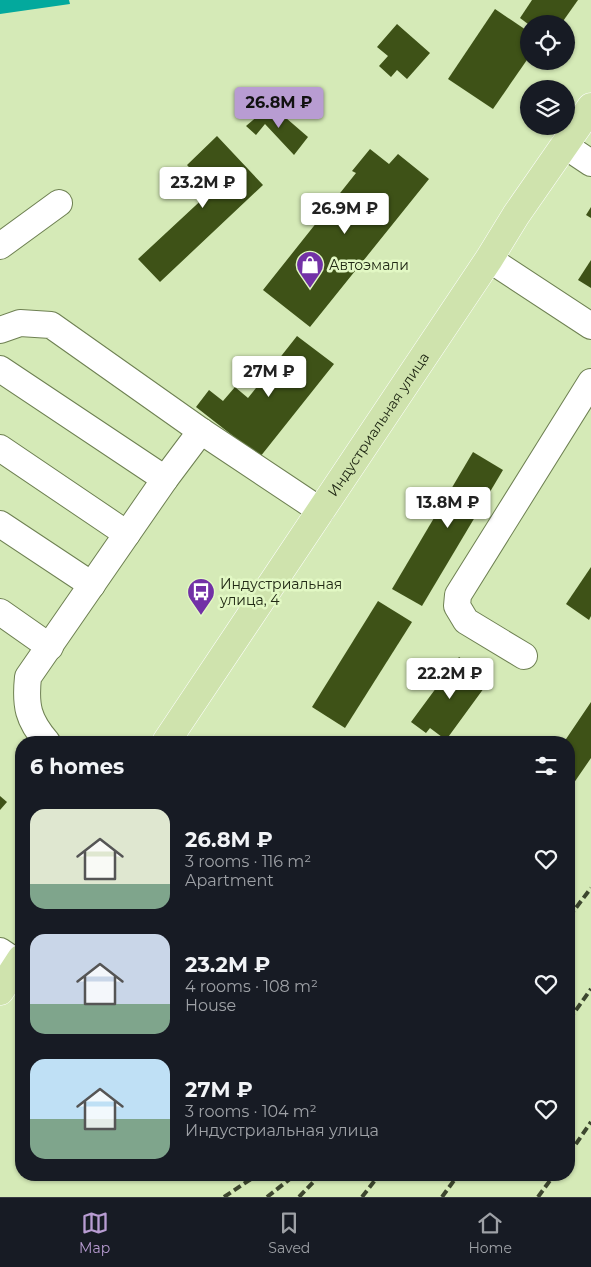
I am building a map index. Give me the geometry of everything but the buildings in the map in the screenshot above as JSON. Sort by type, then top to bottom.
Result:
[{"type":"main road","name":"Индустриальная улица","points":[[170,736],[490,259],[516,215],[591,107]]},
{"type":"main road","points":[[0,991],[13,958]]},
{"type":"lane","points":[[564,145],[591,163]]},
{"type":"lane","points":[[0,246],[59,203]]},
{"type":"lane","points":[[490,259],[591,326]]},
{"type":"lane","points":[[0,330],[20,323],[52,325],[201,431],[321,511]]},
{"type":"lane","points":[[0,369],[165,479]]},
{"type":"lane","points":[[524,656],[466,621],[457,606],[458,595],[591,382]]},
{"type":"lane","points":[[42,736],[37,731],[26,701],[28,677],[165,479],[201,431]]},
{"type":"lane","points":[[0,448],[127,534]]},
{"type":"lane","points":[[0,524],[92,585]]},
{"type":"lane","points":[[0,612],[50,647]]},
{"type":"water","points":[[0,0],[69,0],[70,4],[0,14]]},
{"type":"railway","points":[[575,909],[591,888]]},
{"type":"railway","points":[[575,1012],[591,989]]},
{"type":"railway","points":[[575,1145],[591,1122]]},
{"type":"railway","points":[[224,1197],[248,1181]]},
{"type":"railway","points":[[267,1197],[287,1181]]},
{"type":"railway","points":[[299,1197],[314,1181]]},
{"type":"railway","points":[[362,1197],[374,1181]]},
{"type":"railway","points":[[442,1197],[454,1181]]},
{"type":"railway","points":[[538,1197],[550,1181]]},
{"type":"place","name":"Автоэмали","points":[[310,289]]},
{"type":"place","name":"Индустриальная улица, 4","points":[[201,616]]}]
